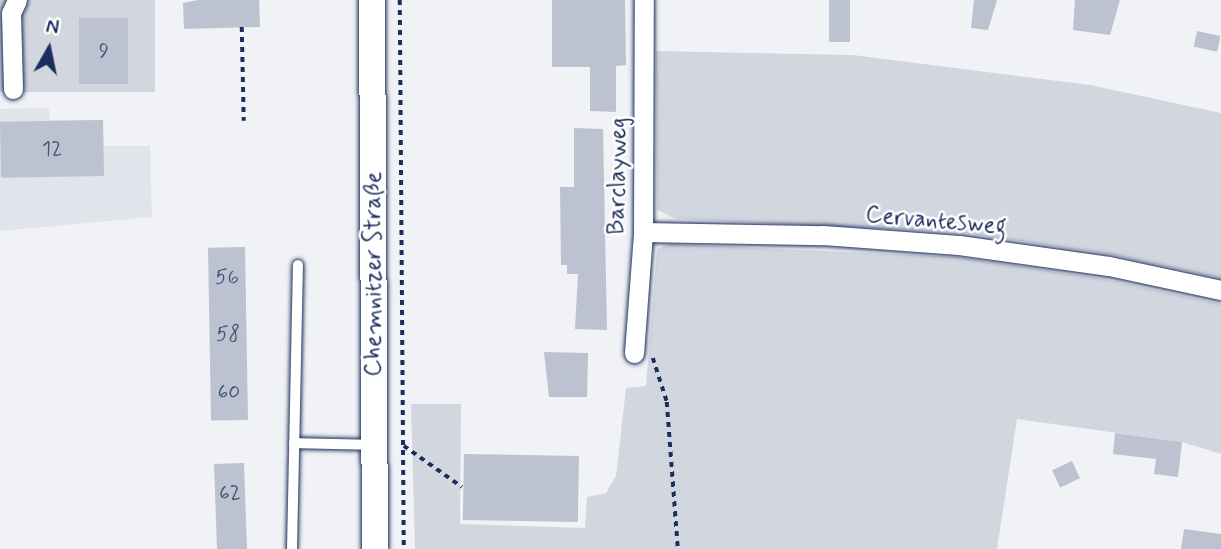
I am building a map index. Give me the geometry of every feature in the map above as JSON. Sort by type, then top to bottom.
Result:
[{"type":"main road","name":"Chemnitzer Straße","points":[[372,0],[375,549]]},
{"type":"street","points":[[12,89],[11,13],[17,0]]},
{"type":"street","name":"Barclayweg","points":[[634,353],[643,232],[644,0]]},
{"type":"street","name":"Cervantesweg","points":[[643,232],[823,236],[959,245],[1109,267],[1221,290]]},
{"type":"lane","points":[[292,549],[298,265]]},
{"type":"lane","points":[[294,443],[375,445]]},
{"type":"path","points":[[401,0],[404,549]]},
{"type":"path","points":[[242,27],[244,121]]},
{"type":"path","points":[[634,353],[655,358],[667,402],[678,549]]},
{"type":"path","points":[[404,446],[462,487]]},
{"type":"shaded area","points":[[0,0],[155,0],[155,92],[0,92]]},
{"type":"shaded area","points":[[656,51],[853,55],[1090,85],[1221,113],[1221,278],[1109,254],[958,232],[676,219],[657,210]]},
{"type":"shaded area","points":[[49,108],[49,120],[103,120],[104,146],[150,146],[152,217],[0,231],[0,109]]},
{"type":"shaded area","points":[[670,244],[956,257],[1104,279],[1221,304],[1221,454],[1182,442],[1017,419],[997,549],[415,549],[411,404],[461,404],[460,524],[585,528],[587,497],[606,493],[616,476],[626,388],[646,386],[657,249]]},
{"type":"building","points":[[198,0],[259,0],[260,27],[184,29],[183,3]]},
{"type":"building","points":[[552,0],[625,0],[626,65],[616,66],[616,112],[590,111],[590,67],[552,67]]},
{"type":"building","points":[[829,0],[850,0],[850,42],[829,42]]},
{"type":"building","points":[[974,0],[997,0],[988,30],[971,28]]},
{"type":"building","points":[[1075,0],[1120,0],[1110,35],[1073,30]]},
{"type":"building","points":[[79,18],[128,18],[128,84],[79,84]]},
{"type":"building","points":[[1197,31],[1220,36],[1217,52],[1194,47]]},
{"type":"building","points":[[103,120],[104,176],[1,178],[0,122]]},
{"type":"building","points":[[574,128],[603,129],[607,330],[575,329],[578,274],[567,274],[567,265],[561,265],[560,187],[574,187]]},
{"type":"building","points":[[245,247],[248,420],[211,421],[208,248]]},
{"type":"building","points":[[544,352],[588,353],[587,397],[549,397]]},
{"type":"building","points":[[1115,433],[1182,442],[1178,477],[1154,474],[1156,459],[1113,454]]},
{"type":"building","points":[[464,454],[579,456],[578,522],[463,520]]},
{"type":"building","points":[[1072,461],[1080,478],[1060,488],[1052,470]]},
{"type":"building","points":[[244,463],[247,549],[217,549],[214,464]]},
{"type":"building","points":[[1184,529],[1221,534],[1221,549],[1181,549]]}]
